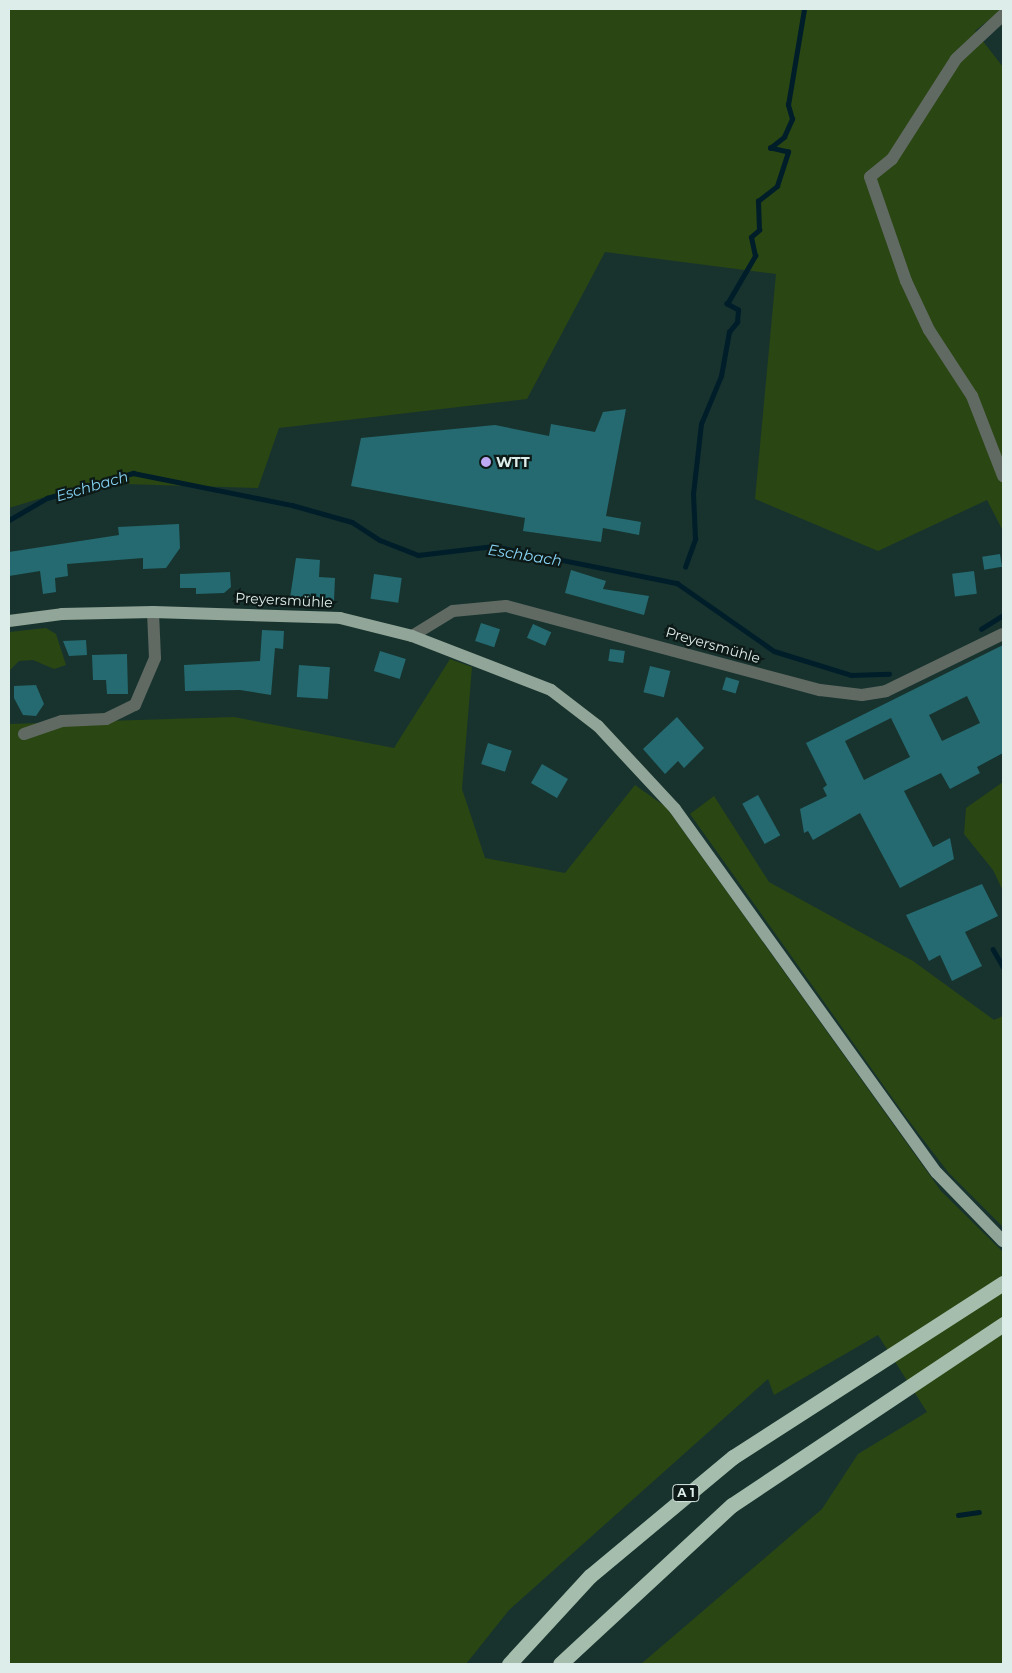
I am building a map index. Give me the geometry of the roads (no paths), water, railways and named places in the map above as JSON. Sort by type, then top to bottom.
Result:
[{"type":"highway","name":"A 1","points":[[509,1664],[590,1576],[658,1515],[794,1415],[1003,1283]]},
{"type":"highway","points":[[560,1664],[732,1505],[910,1384],[1003,1324]]},
{"type":"main road","name":"Preyersmühle","points":[[9,621],[62,614],[154,612],[304,615],[412,636],[525,677],[578,707],[598,726],[696,834],[937,1173],[1003,1241]]},
{"type":"street","points":[[1003,15],[956,59],[892,159],[870,177],[906,281],[929,330],[972,396],[1003,476]]},
{"type":"street","name":"Preyersmühle","points":[[412,636],[453,611],[506,606],[820,690],[862,695],[886,691],[1003,634]]},
{"type":"street","points":[[24,734],[62,721],[106,719],[135,706],[155,658],[154,612]]},
{"type":"waterway","points":[[685,567],[695,539],[693,494],[701,424],[721,376],[729,332],[737,322],[738,310],[727,304],[755,256],[751,237],[759,230],[758,201],[777,186],[788,152],[770,148],[784,137],[792,119],[788,105],[804,9]]},
{"type":"waterway","name":"Eschbach","points":[[9,520],[47,498],[133,473],[292,505],[352,522],[380,540],[418,555],[493,546],[677,583],[774,651],[851,675],[889,674]]},
{"type":"waterway","name":"Eschbach","points":[[981,629],[1003,615]]},
{"type":"waterway","points":[[993,949],[1003,966]]},
{"type":"waterway","points":[[958,1515],[979,1512]]},
{"type":"place","name":"WTT","points":[[486,462]]}]
